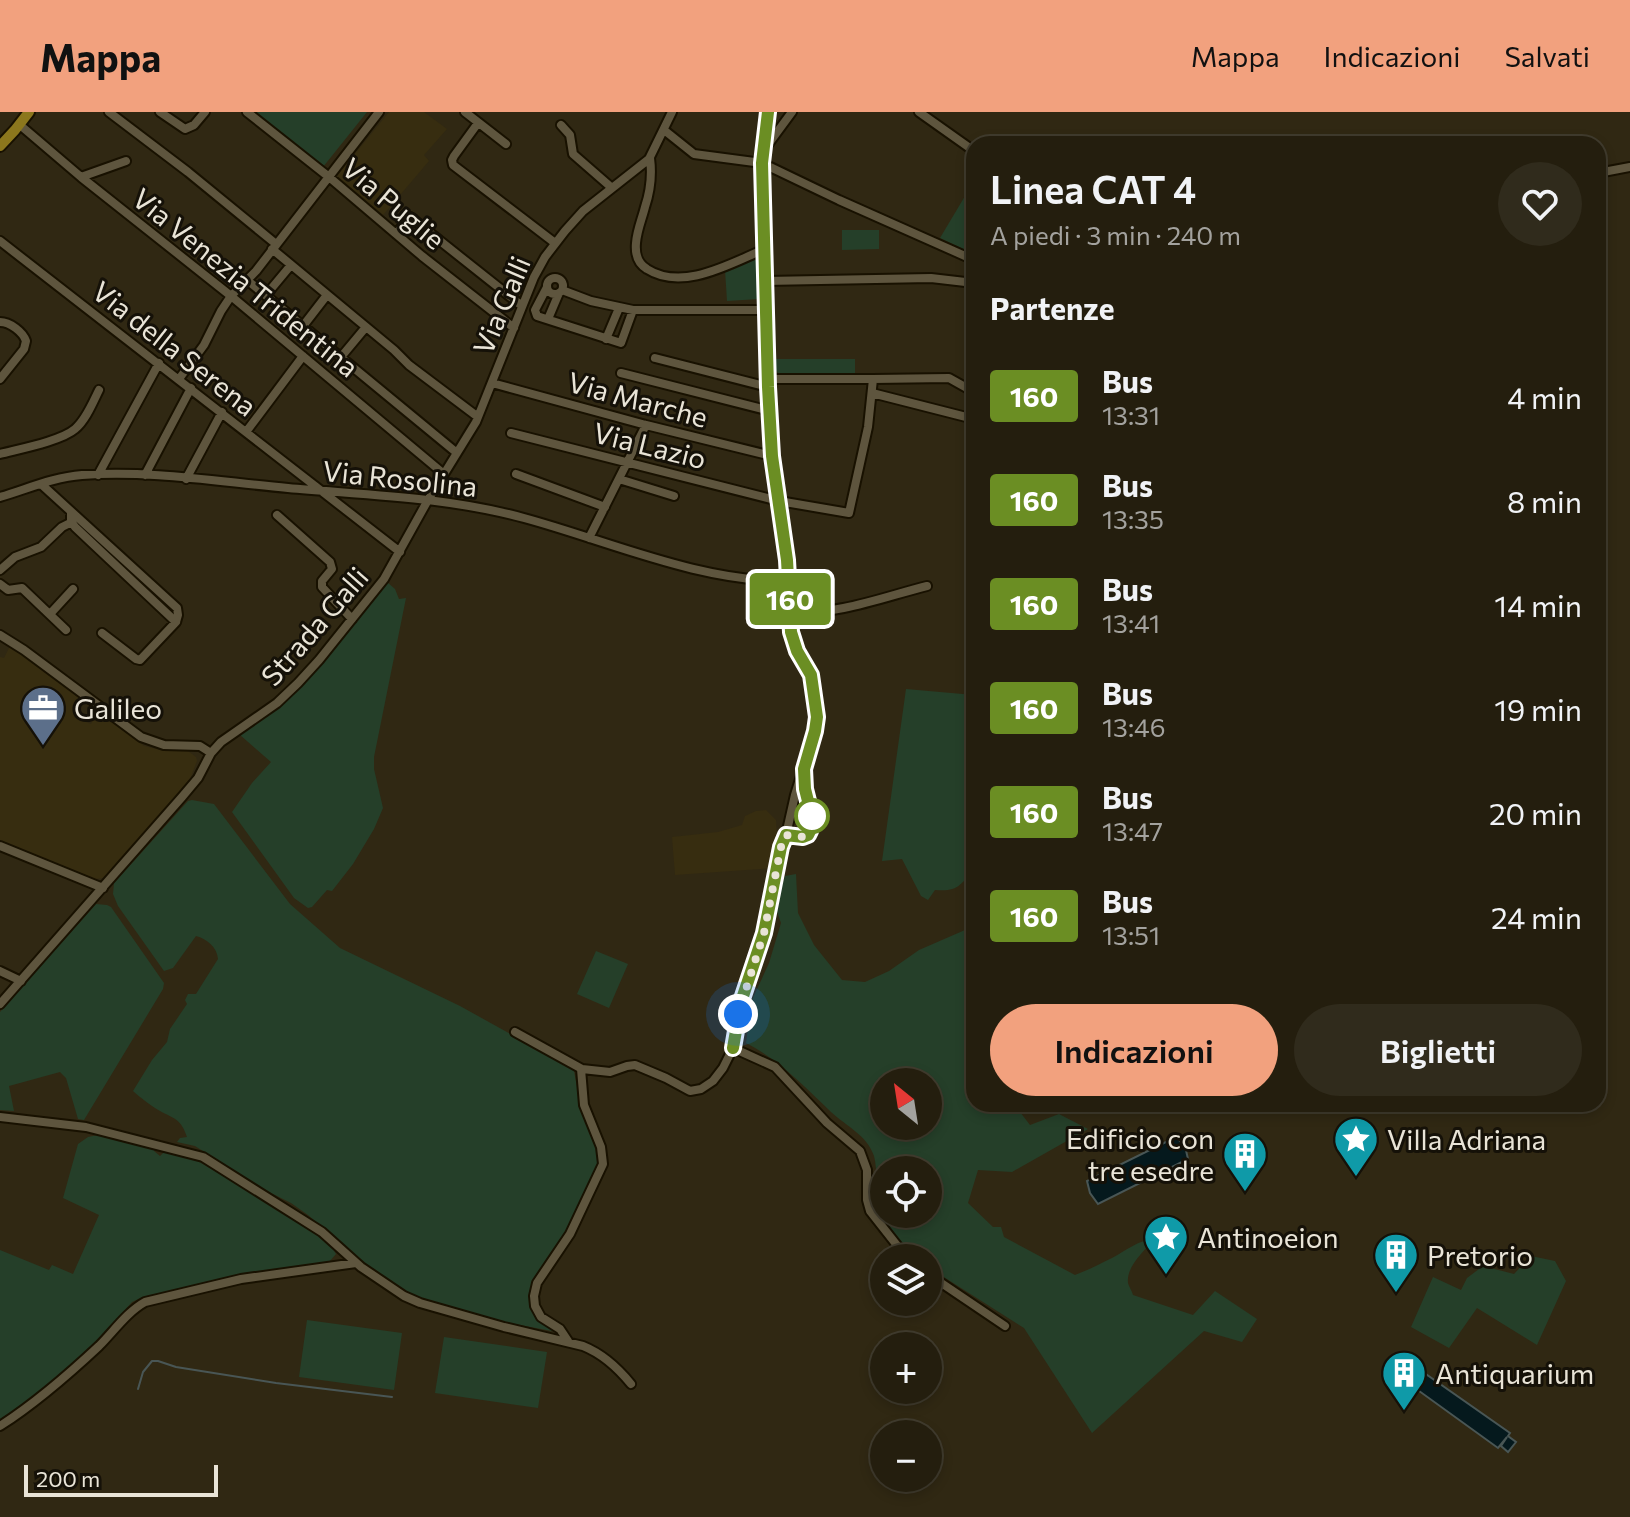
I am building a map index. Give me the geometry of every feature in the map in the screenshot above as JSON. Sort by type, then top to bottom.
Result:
[{"type":"main road","points":[[0,146],[29,112]]},
{"type":"street","points":[[109,112],[188,172],[409,365],[478,417]]},
{"type":"street","points":[[160,112],[187,129],[205,112]]},
{"type":"street","name":"Via Puglie","points":[[247,112],[514,328]]},
{"type":"street","points":[[179,379],[206,342],[231,296],[274,247],[379,112]]},
{"type":"street","points":[[465,112],[506,144]]},
{"type":"street","name":"Via Galli","points":[[428,500],[478,417],[535,274],[555,243],[583,211],[650,158],[672,112]]},
{"type":"street","points":[[515,1032],[581,1069],[610,1072],[635,1065],[686,1090],[695,1091],[717,1077],[733,1048],[740,1006],[764,933],[778,856],[815,731],[816,713],[811,675],[793,638],[789,581],[772,456],[762,163],[768,112]]},
{"type":"street","points":[[763,151],[792,112]]},
{"type":"street","points":[[919,112],[966,145]]},
{"type":"street","points":[[478,123],[454,156],[453,165],[555,243]]},
{"type":"street","name":"Via Venezia Tridentina","points":[[20,125],[444,474]]},
{"type":"street","points":[[561,125],[570,135],[573,154],[612,188]]},
{"type":"street","points":[[664,130],[694,154],[762,163],[966,256]]},
{"type":"street","points":[[650,158],[648,197],[636,244],[637,257],[642,265],[664,275],[687,277],[703,274],[765,249]]},
{"type":"street","points":[[81,177],[126,161]]},
{"type":"street","points":[[1606,172],[1630,167]]},
{"type":"street","points":[[396,234],[410,217],[522,306]]},
{"type":"street","name":"Via della Serena","points":[[0,241],[400,552]]},
{"type":"street","points":[[266,295],[291,265]]},
{"type":"street","points":[[535,274],[548,285]]},
{"type":"street","points":[[765,281],[931,278],[966,282]]},
{"type":"street","points":[[548,319],[563,285],[558,279],[553,279],[535,313],[538,316],[621,343],[633,310]]},
{"type":"street","points":[[247,280],[457,453]]},
{"type":"street","points":[[560,292],[633,310],[766,310]]},
{"type":"street","points":[[303,326],[327,295]]},
{"type":"street","points":[[606,339],[619,308]]},
{"type":"street","points":[[0,322],[7,323],[26,341],[23,350],[0,379]]},
{"type":"street","points":[[341,357],[366,327]]},
{"type":"street","points":[[246,432],[303,356]]},
{"type":"street","points":[[655,358],[768,383],[949,378],[966,388]]},
{"type":"street","points":[[98,475],[159,363]]},
{"type":"street","points":[[621,373],[770,411]]},
{"type":"street","points":[[873,379],[872,393],[966,417]]},
{"type":"street","name":"Via Marche","points":[[492,383],[772,456]]},
{"type":"street","points":[[145,475],[191,388]]},
{"type":"street","points":[[0,454],[74,430],[99,390]]},
{"type":"street","name":"Via Lazio","points":[[511,433],[779,501],[849,513],[868,427],[872,393]]},
{"type":"street","points":[[186,479],[222,412]]},
{"type":"street","points":[[589,538],[646,425]]},
{"type":"street","points":[[516,474],[605,507]]},
{"type":"street","name":"Via Rosolina","points":[[0,497],[74,476],[145,475],[428,500],[523,517],[660,560],[757,580],[789,581]]},
{"type":"street","points":[[619,479],[674,496]]},
{"type":"street","points":[[41,484],[71,517],[173,603],[178,611],[176,622],[140,660],[102,633]]},
{"type":"street","name":"Strada Galli","points":[[0,1004],[182,797],[221,742],[281,699],[313,667],[384,579],[428,500]]},
{"type":"street","points":[[277,515],[330,562],[332,569],[321,582],[322,587],[352,619]]},
{"type":"street","points":[[0,570],[15,557],[41,547],[71,517]]},
{"type":"street","points":[[0,584],[10,590],[21,588],[66,630]]},
{"type":"street","points":[[791,611],[820,612],[927,586]]},
{"type":"street","points":[[50,614],[73,589]]},
{"type":"street","points":[[0,635],[141,737],[164,745],[200,746],[211,753]]},
{"type":"street","points":[[786,835],[803,837],[809,834],[812,819],[804,769]]},
{"type":"street","points":[[793,802],[808,800]]},
{"type":"street","points":[[0,846],[103,888]]},
{"type":"street","points":[[0,971],[21,981]]},
{"type":"street","points":[[733,1048],[775,1067],[827,1123],[860,1151],[867,1170],[870,1211],[896,1244]]},
{"type":"street","points":[[568,1341],[560,1329],[541,1317],[535,1308],[534,1294],[539,1281],[570,1234],[603,1164],[601,1147],[585,1108],[581,1069]]},
{"type":"street","points":[[0,1117],[86,1127],[203,1157],[327,1235],[356,1263],[388,1287],[420,1303],[583,1346],[602,1356],[631,1384]]},
{"type":"street","points":[[0,1426],[66,1376],[135,1308],[145,1302],[241,1279],[356,1263]]},
{"type":"street","points":[[942,1283],[1005,1326]]},
{"type":"shaded area","points":[[389,112],[424,112],[447,129],[424,155],[429,161],[383,215],[337,176]]},
{"type":"shaded area","points":[[10,646],[82,700],[74,717],[91,724],[97,710],[144,746],[188,751],[196,757],[190,779],[103,878],[95,879],[0,840],[0,657],[4,658]]},
{"type":"shaded area","points":[[766,810],[776,820],[773,868],[675,875],[672,837],[718,832],[742,825],[745,816]]},
{"type":"shaded area","points":[[1176,1137],[1185,1146],[1188,1159],[1098,1204],[1090,1193],[1087,1181]]},
{"type":"shaded area","points":[[1415,1369],[1510,1433],[1508,1436],[1516,1442],[1508,1452],[1501,1446],[1507,1437],[1498,1448],[1408,1383],[1406,1375],[1409,1370]]},
{"type":"green space","points":[[256,112],[367,112],[323,167]]},
{"type":"green space","points":[[966,194],[966,250],[940,238]]},
{"type":"green space","points":[[842,230],[879,230],[879,249],[842,250]]},
{"type":"green space","points":[[758,256],[759,299],[727,301],[725,270]]},
{"type":"green space","points":[[774,359],[855,359],[855,377],[778,373],[773,367]]},
{"type":"green space","points":[[387,582],[395,589],[399,599],[406,598],[374,757],[383,808],[353,864],[332,891],[327,890],[308,908],[294,898],[232,812],[271,762],[239,734],[314,671]]},
{"type":"green space","points":[[906,689],[966,694],[966,879],[949,890],[935,890],[928,900],[921,896],[902,859],[882,861]]},
{"type":"green space","points":[[192,800],[214,804],[290,904],[340,948],[460,1006],[574,1071],[581,1108],[600,1154],[599,1165],[567,1232],[535,1282],[532,1307],[557,1332],[483,1318],[395,1287],[291,1203],[261,1188],[195,1146],[177,1142],[187,1137],[180,1123],[133,1091],[167,1042],[170,1029],[187,1004],[188,994],[196,994],[218,959],[211,944],[196,936],[173,968],[164,971],[118,906],[113,894],[114,883]]},
{"type":"green space","points":[[796,874],[798,913],[814,945],[842,980],[865,982],[889,971],[919,950],[966,931],[966,1112],[1020,1112],[1030,1125],[1059,1114],[1088,1129],[1012,1172],[978,1170],[968,1203],[993,1227],[1001,1227],[1004,1237],[1075,1275],[1138,1243],[1155,1239],[1130,1270],[1128,1283],[1133,1295],[1193,1315],[1215,1291],[1257,1319],[1242,1342],[1204,1331],[1092,1433],[1024,1328],[942,1276],[942,1244],[903,1244],[890,1228],[942,1228],[942,1156],[874,1156],[856,1131],[781,1066],[746,1043],[752,1000],[769,963],[781,923],[775,906],[785,876]]},
{"type":"green space","points":[[96,904],[111,907],[164,983],[163,989],[84,1120],[78,1119],[66,1078],[60,1072],[9,1086],[14,1111],[0,1110],[0,1012]]},
{"type":"green space","points":[[596,951],[628,964],[609,1008],[577,994]]},
{"type":"green space","points":[[98,1135],[156,1147],[154,1151],[160,1156],[166,1150],[191,1157],[300,1221],[329,1242],[336,1254],[329,1262],[318,1265],[248,1274],[132,1302],[63,1373],[0,1422],[0,1250],[49,1270],[52,1265],[73,1274],[99,1215],[63,1198],[78,1144]]},
{"type":"green space","points":[[1531,1256],[1555,1261],[1566,1281],[1537,1345],[1477,1308],[1449,1348],[1411,1327],[1433,1277],[1461,1290],[1467,1278],[1483,1266],[1514,1274]]},
{"type":"green space","points":[[307,1320],[402,1333],[394,1390],[299,1377]]},
{"type":"green space","points":[[444,1337],[547,1352],[538,1408],[435,1393]]},
{"type":"waterway","points":[[138,1389],[143,1372],[152,1361],[158,1361],[176,1367],[276,1383],[392,1397]]},
{"type":"bus line","name":"160","points":[[733,1048],[741,1002],[764,933],[781,847],[786,835],[803,837],[810,831],[812,817],[804,769],[817,717],[811,675],[797,651],[791,632],[787,560],[772,456],[762,163],[768,112]]},
{"type":"place","name":"Galileo","points":[[43,747]]},
{"type":"place","name":"Villa Adriana","points":[[1356,1178]]},
{"type":"place","name":"Edificio con tre esedre","points":[[1245,1193]]},
{"type":"place","name":"Antinoeion","points":[[1166,1276]]},
{"type":"place","name":"Pretorio","points":[[1396,1294]]},
{"type":"place","name":"Antiquarium","points":[[1404,1412]]},
{"type":"route","points":[[738,1014],[764,933],[781,847],[786,835],[803,837],[809,834],[812,816]]}]
